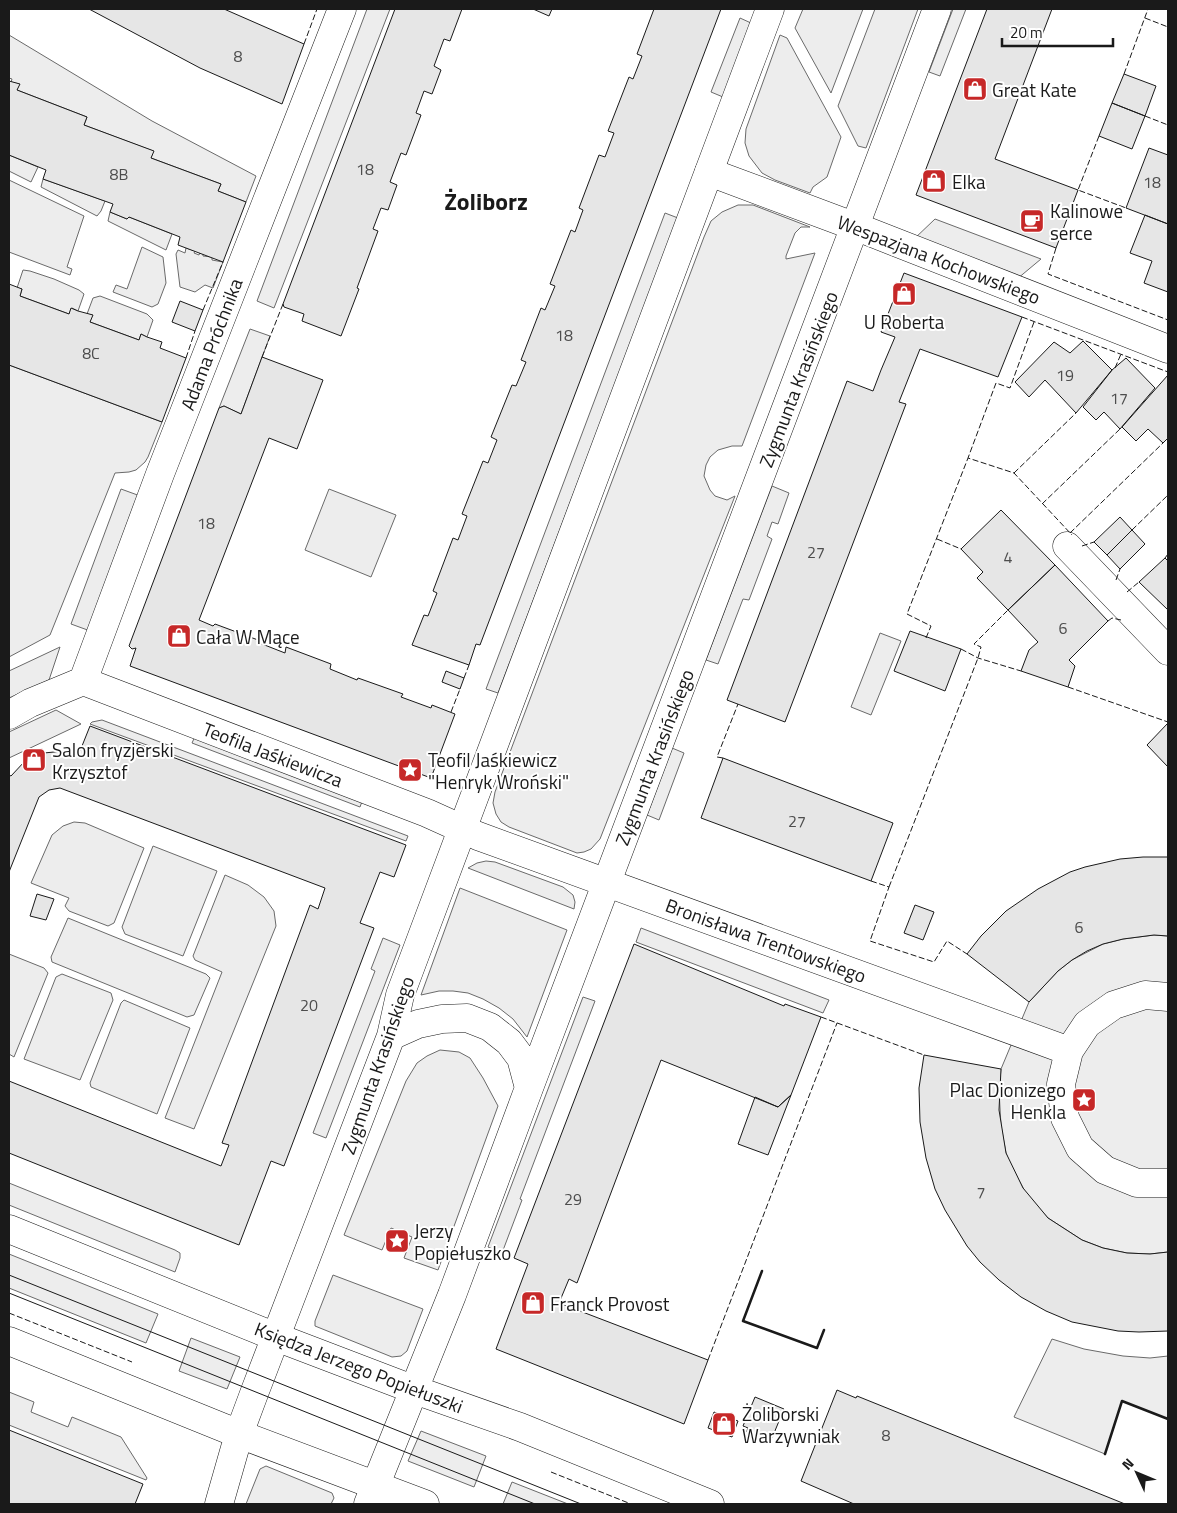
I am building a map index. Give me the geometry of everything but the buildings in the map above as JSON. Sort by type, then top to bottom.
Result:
[{"type":"street","name":"Adama Próchnika","points":[[83,681],[160,474],[342,9]]},
{"type":"street","name":"Zygmunta Krasińskiego","points":[[219,1504],[239,1434],[391,1036],[400,995],[770,9]]},
{"type":"street","name":"Zygmunta Krasińskiego","points":[[372,1495],[415,1390],[937,9]]},
{"type":"street","name":"Wespazjana Kochowskiego","points":[[709,172],[1168,348]]},
{"type":"street","points":[[1067,546],[1168,651]]},
{"type":"street","points":[[9,715],[30,703],[83,681]]},
{"type":"street","name":"Teofila Jaśkiewicza","points":[[83,681],[427,813],[462,829]]},
{"type":"street","name":"Bronisława Trentowskiego","points":[[462,829],[1069,1051]]},
{"type":"street","points":[[1168,997],[1145,995],[1114,1004],[1087,1024],[1069,1051],[1060,1084],[1065,1118],[1080,1148],[1105,1170],[1137,1183],[1168,1183]]},
{"type":"street","points":[[391,1036],[418,1024],[442,1019],[467,1018],[475,1021],[490,1027],[509,1042],[522,1058],[528,1088]]},
{"type":"street","name":"Księdza Jerzego Popiełuszki","points":[[9,1229],[276,1337],[415,1390],[520,1427],[710,1504]]},
{"type":"street","points":[[9,1341],[239,1434],[372,1495],[425,1504]]},
{"type":"shaded area","points":[[367,9],[390,9],[274,308],[257,301]]},
{"type":"shaded area","points":[[803,9],[863,9],[831,93],[795,28]]},
{"type":"shaded area","points":[[875,9],[918,9],[866,148],[858,146],[838,106]]},
{"type":"shaded area","points":[[953,9],[966,9],[940,76],[929,72]]},
{"type":"shaded area","points":[[740,18],[751,23],[723,97],[711,92]]},
{"type":"shaded area","points":[[9,35],[152,121],[256,176],[246,202],[218,191],[221,184],[151,158],[153,151],[84,125],[87,117],[17,90],[19,84],[11,82],[12,79],[9,78]]},
{"type":"shaded area","points":[[780,35],[787,38],[841,137],[827,177],[813,187],[810,193],[762,173],[749,156],[745,143],[746,129]]},
{"type":"shaded area","points":[[9,155],[38,167],[31,182],[9,171]]},
{"type":"shaded area","points":[[43,179],[105,201],[101,211],[97,216],[41,187]]},
{"type":"shaded area","points":[[9,180],[84,216],[67,267],[72,269],[70,275],[9,252]]},
{"type":"shaded area","points":[[738,205],[753,205],[810,227],[801,227],[795,233],[786,259],[815,253],[742,446],[732,446],[718,450],[710,457],[706,465],[704,476],[715,496],[727,500],[735,496],[600,839],[591,849],[577,853],[509,827],[501,822],[496,814],[493,803],[495,792],[704,237],[711,221],[722,212]]},
{"type":"shaded area","points":[[110,212],[127,219],[129,217],[172,234],[166,250],[108,221]]},
{"type":"shaded area","points":[[665,213],[678,218],[498,693],[486,689]]},
{"type":"shaded area","points":[[935,219],[1041,259],[1017,279],[913,240]]},
{"type":"shaded area","points":[[142,247],[163,257],[166,283],[158,304],[152,307],[113,292],[116,285],[127,289]]},
{"type":"shaded area","points":[[186,248],[195,251],[194,253],[199,255],[200,252],[203,256],[212,257],[212,260],[223,262],[213,288],[205,285],[195,292],[180,287],[176,254],[178,250],[185,253]]},
{"type":"shaded area","points":[[23,270],[54,279],[79,290],[84,294],[78,311],[72,308],[69,314],[20,296],[22,289],[17,288]]},
{"type":"shaded area","points":[[100,296],[147,314],[153,320],[147,337],[141,334],[139,340],[90,322],[92,315],[87,314],[93,298]]},
{"type":"shaded area","points":[[250,329],[270,336],[241,414],[224,406],[219,408]]},
{"type":"shaded area","points":[[9,365],[162,422],[145,462],[136,470],[115,473],[50,635],[9,657]]},
{"type":"shaded area","points":[[772,486],[789,493],[778,524],[772,522],[767,536],[772,539],[749,600],[743,599],[718,664],[706,660]]},
{"type":"shaded area","points":[[121,489],[143,497],[93,632],[71,624]]},
{"type":"shaded area","points":[[329,489],[396,515],[371,577],[305,550]]},
{"type":"shaded area","points":[[880,633],[901,641],[871,715],[851,707]]},
{"type":"shaded area","points":[[60,647],[49,680],[9,698],[9,671]]},
{"type":"shaded area","points":[[56,710],[81,724],[9,758],[9,732]]},
{"type":"shaded area","points":[[102,720],[408,836],[406,841],[90,724]]},
{"type":"shaded area","points":[[197,732],[364,796],[360,807],[192,743]]},
{"type":"shaded area","points":[[672,748],[684,753],[659,820],[647,815]]},
{"type":"shaded area","points":[[74,822],[85,823],[144,848],[114,923],[108,926],[69,911],[65,906],[69,898],[31,883],[52,835],[63,826]]},
{"type":"shaded area","points":[[153,846],[217,871],[183,956],[125,934],[122,927]]},
{"type":"shaded area","points":[[486,861],[495,862],[563,887],[573,895],[574,909],[468,868]]},
{"type":"shaded area","points":[[225,875],[248,885],[264,897],[274,911],[276,926],[194,1129],[165,1118],[222,972],[195,960],[193,956]]},
{"type":"shaded area","points":[[460,888],[567,930],[527,1037],[513,1019],[499,1008],[468,993],[439,991],[421,995]]},
{"type":"shaded area","points":[[68,918],[206,974],[210,978],[194,1015],[187,1017],[52,962],[51,957]]},
{"type":"shaded area","points":[[641,928],[829,1000],[823,1013],[636,942]]},
{"type":"shaded area","name":"Plac Dionizego Henkla","points":[[1154,935],[1168,936],[1168,1252],[1150,1254],[1127,1253],[1103,1248],[1082,1240],[1048,1218],[1027,1195],[1006,1153],[1001,1126],[999,1090],[1001,1069],[1029,1002],[1058,971],[1072,960],[1103,944]]},
{"type":"shaded area","points":[[383,938],[400,945],[326,1138],[313,1133],[375,971],[371,969]]},
{"type":"shaded area","points":[[9,954],[44,968],[48,973],[14,1057],[9,1054]]},
{"type":"shaded area","points":[[62,974],[111,993],[113,1000],[80,1080],[24,1059],[56,977]]},
{"type":"shaded area","points":[[583,997],[595,1001],[520,1199],[522,1200],[502,1253],[488,1247]]},
{"type":"shaded area","points":[[124,1000],[190,1028],[157,1114],[91,1087],[90,1083],[121,1003]]},
{"type":"shaded area","points":[[440,1050],[459,1052],[470,1058],[498,1106],[438,1270],[404,1258],[412,1237],[391,1228],[382,1250],[344,1235],[406,1081],[417,1063]]},
{"type":"shaded area","points":[[9,1183],[175,1250],[180,1253],[180,1258],[175,1272],[9,1205]]},
{"type":"shaded area","points":[[9,1254],[158,1314],[146,1343],[9,1288]]},
{"type":"shaded area","points":[[333,1275],[423,1309],[407,1351],[401,1356],[392,1357],[315,1326],[315,1321]]},
{"type":"shaded area","points":[[191,1338],[240,1357],[227,1389],[179,1371]]},
{"type":"shaded area","points":[[1052,1339],[1084,1349],[1123,1356],[1150,1358],[1168,1356],[1168,1419],[1122,1401],[1105,1454],[1014,1417]]},
{"type":"shaded area","points":[[9,1392],[34,1402],[31,1412],[68,1427],[72,1417],[121,1437],[147,1478],[146,1480],[9,1425]]},
{"type":"shaded area","points":[[421,1431],[486,1456],[474,1487],[408,1461]]},
{"type":"shaded area","points":[[266,1466],[332,1493],[334,1498],[331,1504],[246,1504],[260,1469]]},
{"type":"shaded area","points":[[512,1482],[568,1504],[503,1504]]},
{"type":"tram line","points":[[9,1275],[581,1504]]},
{"type":"tram line","points":[[9,1293],[535,1504]]},
{"type":"fence","points":[[304,44],[317,9]]},
{"type":"fence","points":[[1124,74],[1148,9]]},
{"type":"fence","points":[[1145,18],[1168,27]]},
{"type":"fence","points":[[1145,116],[1168,125]]},
{"type":"fence","points":[[1099,136],[1078,190],[1126,208]]},
{"type":"fence","points":[[1056,248],[1048,274],[1168,320]]},
{"type":"fence","points":[[203,310],[223,262]]},
{"type":"fence","points":[[262,357],[283,304]]},
{"type":"fence","points":[[1022,317],[1168,372]]},
{"type":"fence","points":[[1034,322],[1010,388],[996,383],[968,458],[1014,473],[1072,535]]},
{"type":"fence","points":[[186,358],[195,331]]},
{"type":"fence","points":[[1115,368],[1121,354]]},
{"type":"fence","points":[[1014,473],[1076,413]]},
{"type":"fence","points":[[1042,504],[1120,429]]},
{"type":"fence","points":[[1070,533],[1163,443]]},
{"type":"fence","points":[[926,638],[931,626],[907,614],[968,458]]},
{"type":"fence","points":[[1132,530],[1168,495]]},
{"type":"fence","points":[[937,539],[961,549]]},
{"type":"fence","points":[[1082,546],[1094,542]]},
{"type":"fence","points":[[1165,558],[1168,554]]},
{"type":"fence","points":[[1116,580],[1120,569]]},
{"type":"fence","points":[[1127,592],[1139,582]]},
{"type":"fence","points":[[889,887],[978,658],[981,647],[974,644],[1008,610]]},
{"type":"fence","points":[[1108,621],[1112,618],[1121,620]]},
{"type":"fence","points":[[961,649],[978,658],[1021,671]]},
{"type":"fence","points":[[464,678],[469,665]]},
{"type":"fence","points":[[1068,687],[1168,722]]},
{"type":"fence","points":[[451,712],[460,689]]},
{"type":"fence","points":[[723,758],[717,757],[738,704]]},
{"type":"fence","points":[[871,881],[889,887],[870,941],[934,962],[947,941],[967,954]]},
{"type":"fence","points":[[821,1017],[924,1055]]},
{"type":"fence","points":[[708,1360],[837,1023]]},
{"type":"fence","points":[[9,1313],[132,1362]]},
{"type":"fence","points":[[551,1472],[631,1504]]},
{"type":"wall","points":[[762,1271],[743,1321],[817,1348],[824,1330]]},
{"type":"wall","points":[[1105,1454],[1122,1401],[1168,1419]]},
{"type":"place","name":"Great Kate","points":[[975,89]]},
{"type":"place","name":"Elka","points":[[934,181]]},
{"type":"place","name":"Kalinowe serce","points":[[1032,221]]},
{"type":"place","name":"U Roberta","points":[[904,294]]},
{"type":"place","name":"Cała W Mące","points":[[179,636]]},
{"type":"place","name":"Salon fryzjerski Krzysztof","points":[[34,760]]},
{"type":"place","name":"Teofil Jaśkiewicz \"Henryk Wroński\"","points":[[410,770]]},
{"type":"place","name":"Plac Dionizego Henkla","points":[[1084,1100]]},
{"type":"place","name":"Jerzy Popiełuszko","points":[[397,1241]]},
{"type":"place","name":"Franck Provost","points":[[533,1303]]},
{"type":"place","name":"Żoliborski Warzywniak","points":[[724,1424]]},
{"type":"district","name":"Żoliborz","points":[[486,201]]}]
